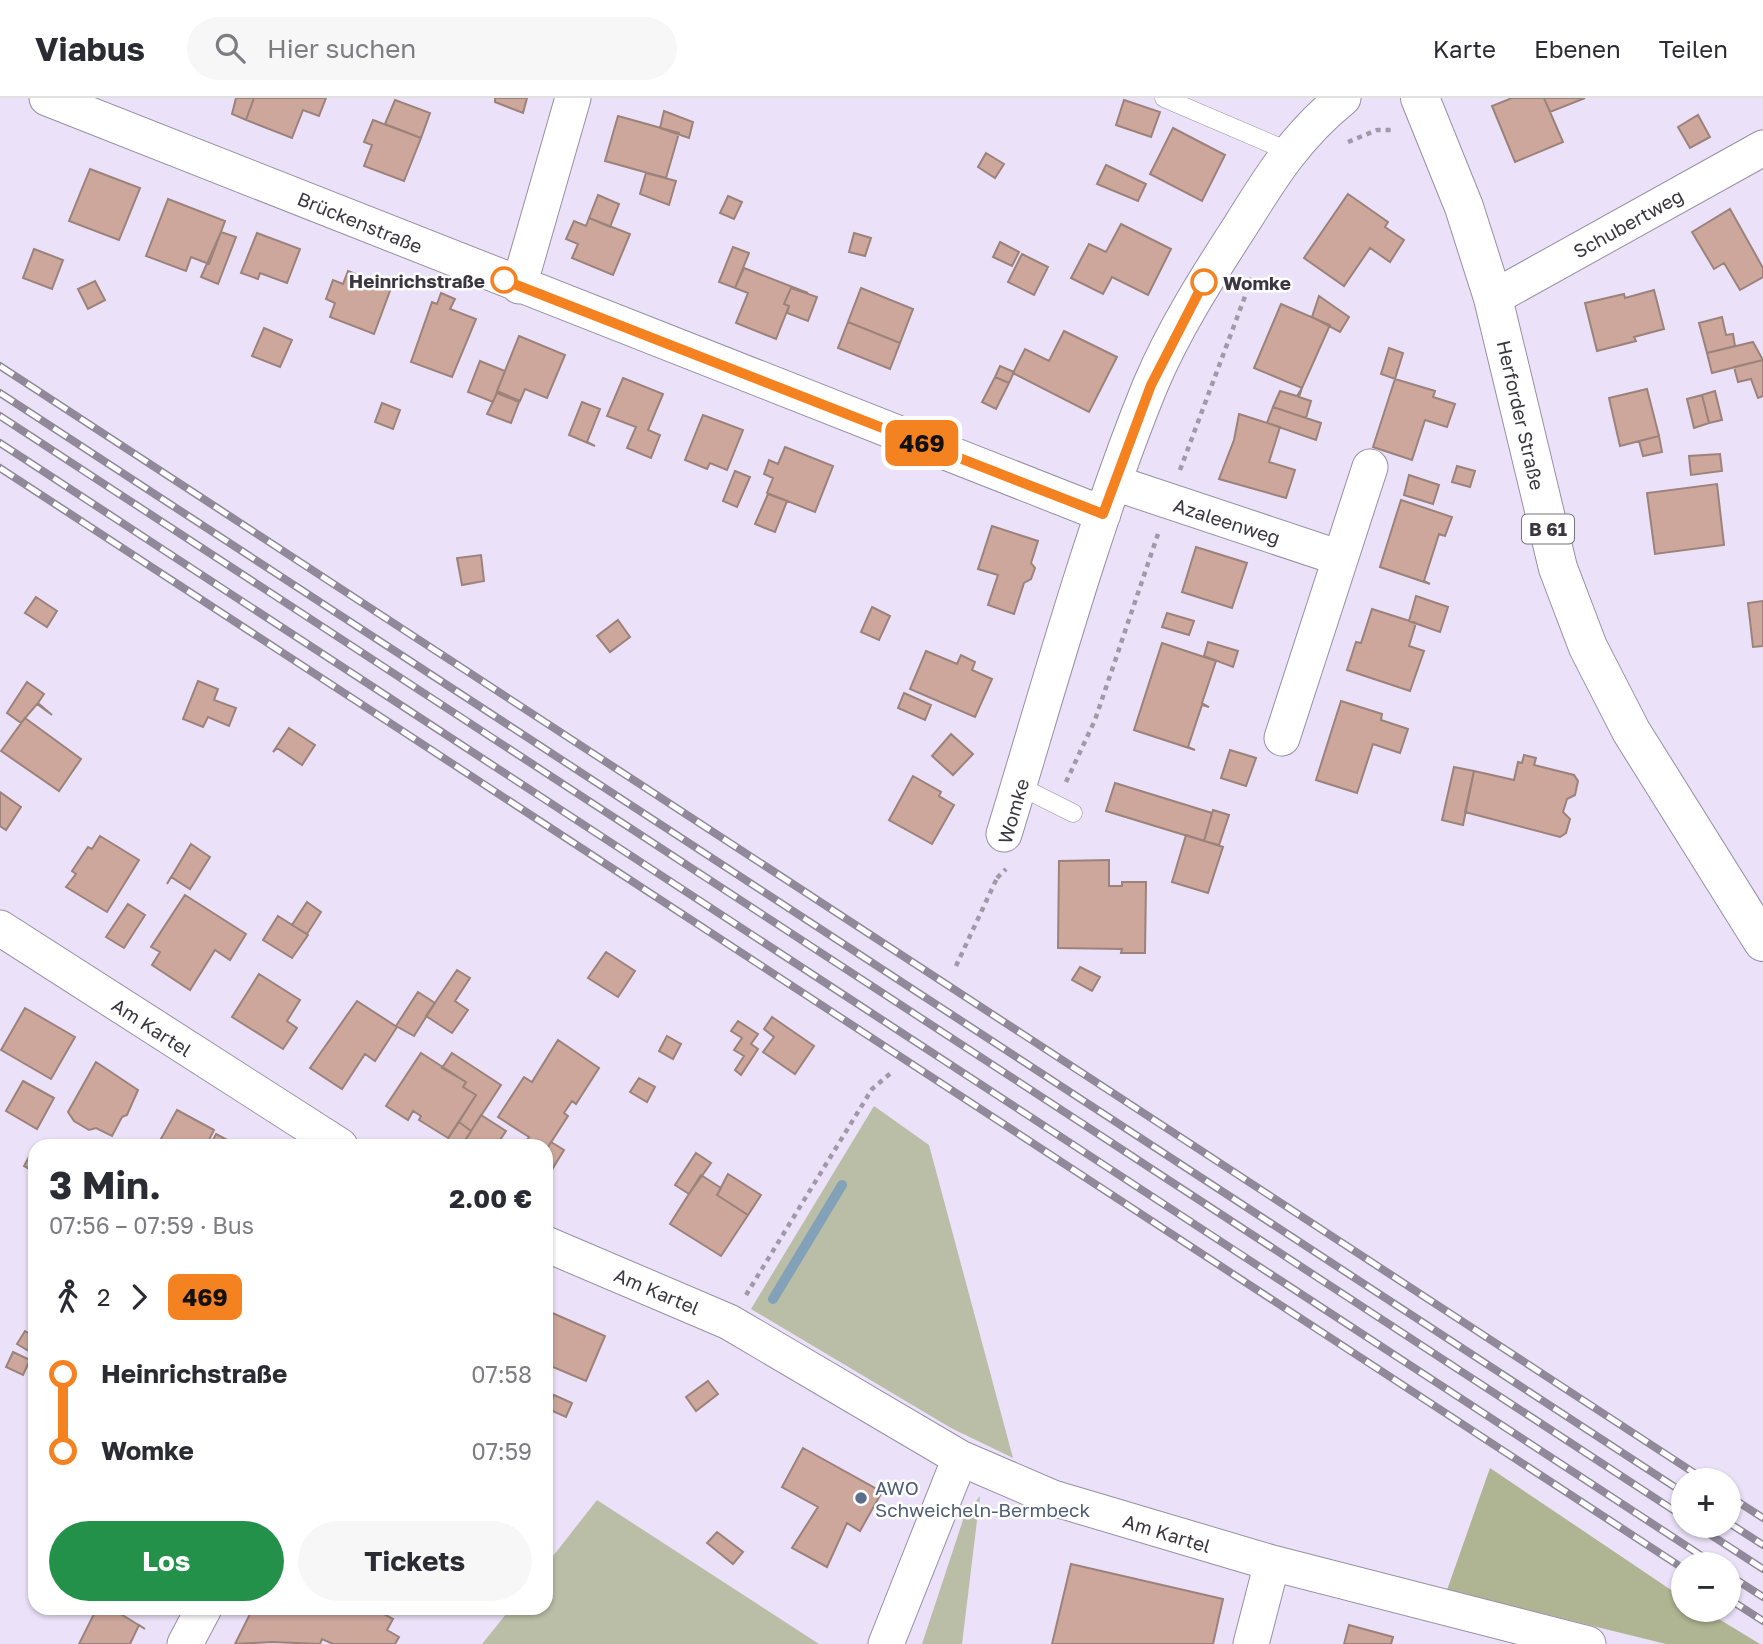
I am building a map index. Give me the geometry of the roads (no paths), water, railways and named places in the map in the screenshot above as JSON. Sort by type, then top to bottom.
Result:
[{"type":"main road","name":"Herforder Straße","points":[[1420,98],[1464,207],[1493,298],[1558,568],[1588,647],[1631,731],[1763,942]]},
{"type":"street","name":"Brückenstraße","points":[[47,98],[519,286],[1109,499]]},
{"type":"street","points":[[519,286],[573,98]]},
{"type":"street","name":"Womke","points":[[1004,834],[1109,499],[1151,385],[1204,282],[1288,151],[1319,117],[1343,98]]},
{"type":"street","name":"Schubertweg","points":[[1493,298],[1763,148]]},
{"type":"street","points":[[1282,738],[1370,467]]},
{"type":"street","name":"Azaleenweg","points":[[1109,499],[1340,558]]},
{"type":"street","name":"Am Kartel","points":[[0,928],[329,1139]]},
{"type":"street","name":"Am Kartel","points":[[553,1247],[729,1322],[960,1458],[1053,1498],[1272,1563],[1588,1644]]},
{"type":"street","points":[[886,1644],[960,1458]]},
{"type":"street","points":[[1251,1644],[1272,1563]]},
{"type":"street","points":[[186,1644],[200,1615]]},
{"type":"lane","points":[[1164,98],[1288,151]]},
{"type":"lane","points":[[1019,786],[1073,813]]},
{"type":"waterway","points":[[773,1299],[842,1185]]},
{"type":"railway","points":[[0,366],[1687,1468]]},
{"type":"railway","points":[[0,393],[1671,1485]]},
{"type":"railway","points":[[0,416],[1671,1509]]},
{"type":"railway","points":[[0,443],[1696,1552]]},
{"type":"railway","points":[[0,468],[1671,1561]]},
{"type":"railway","points":[[1741,1504],[1763,1518]]},
{"type":"railway","points":[[1741,1531],[1763,1545]]},
{"type":"railway","points":[[1715,1538],[1763,1569]]},
{"type":"railway","points":[[1741,1583],[1763,1597]]},
{"type":"railway","points":[[1741,1607],[1763,1621]]},
{"type":"place","name":"Heinrichstraße","points":[[504,280]]},
{"type":"place","name":"Womke","points":[[1204,282]]},
{"type":"place","name":"AWO Schweicheln-Bermbeck","points":[[861,1498]]}]
